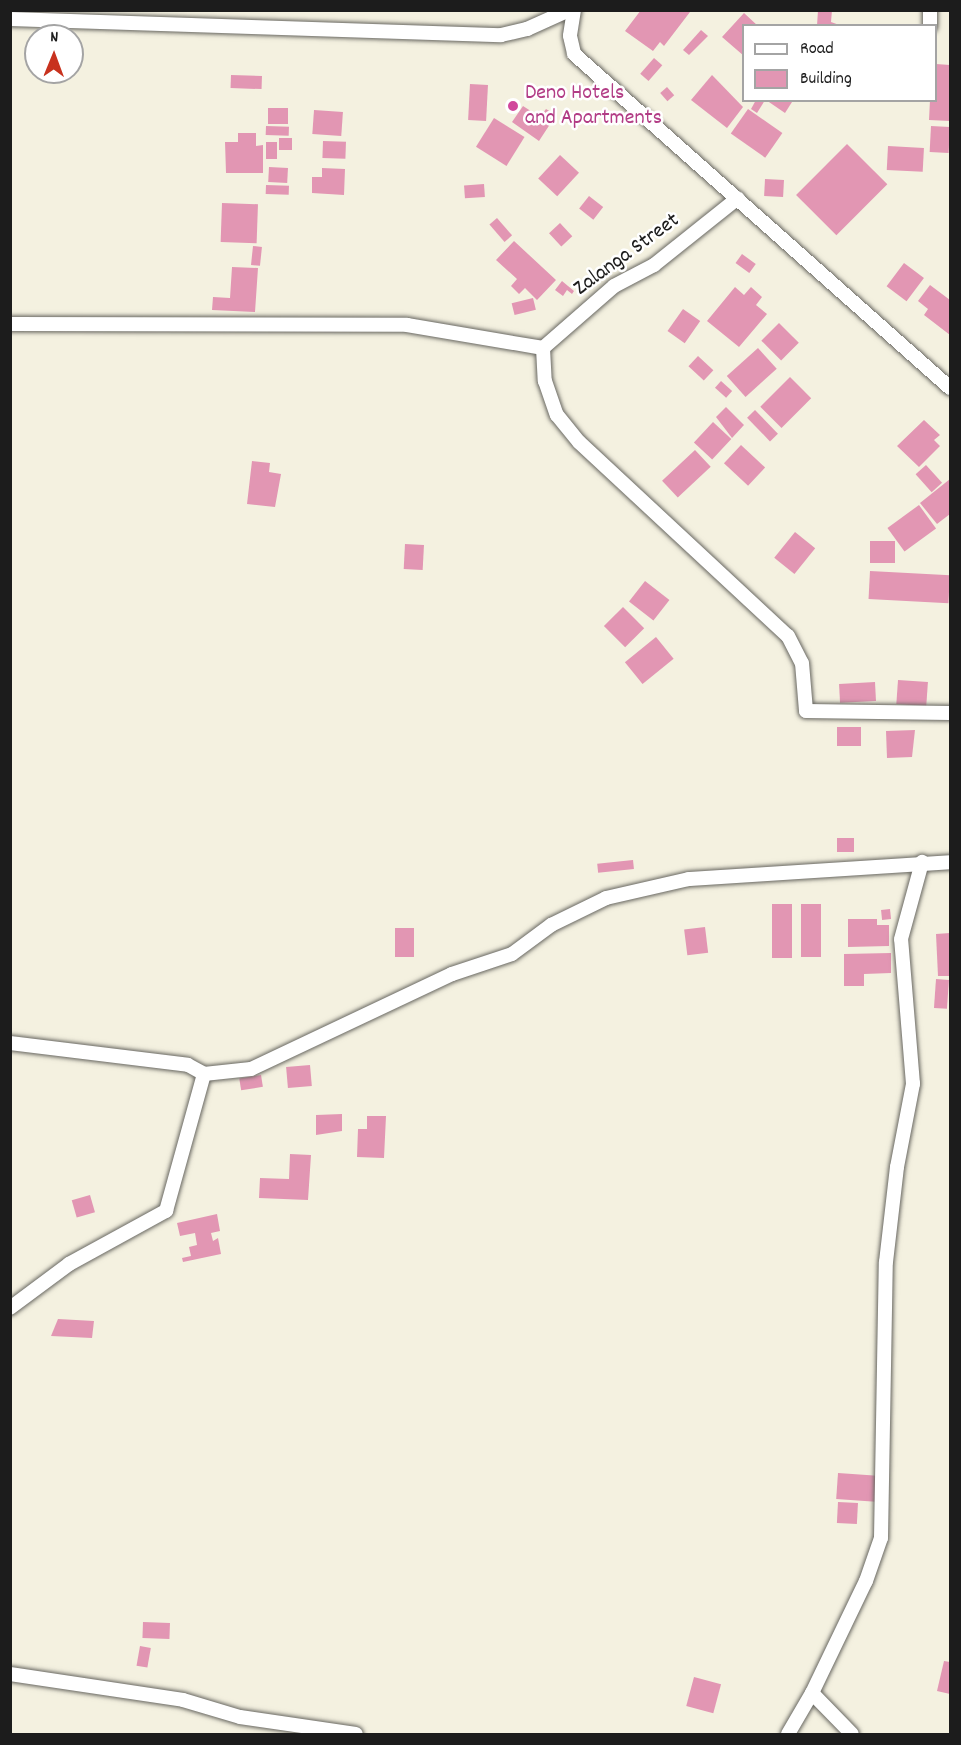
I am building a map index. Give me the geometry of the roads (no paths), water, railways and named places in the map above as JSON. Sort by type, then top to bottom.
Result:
[{"type":"street","points":[[10,19],[501,35],[527,29],[569,10]]},
{"type":"street","points":[[574,10],[570,36],[574,54],[948,380]]},
{"type":"street","name":"Zalanga Street","points":[[543,348],[614,286],[654,265],[738,198]]},
{"type":"street","points":[[10,324],[407,325],[543,348],[544,381],[557,416],[579,442],[788,636],[802,663],[806,711],[951,712]]},
{"type":"street","points":[[788,1734],[812,1693],[866,1581],[881,1538],[886,1262],[897,1167],[913,1084],[901,939],[922,862]]},
{"type":"street","points":[[10,1043],[188,1065],[204,1074],[251,1069],[452,974],[512,954],[551,925],[606,898],[689,879],[922,862],[951,862]]},
{"type":"street","points":[[10,1308],[69,1264],[166,1210],[204,1074]]},
{"type":"street","points":[[10,1674],[183,1700],[240,1717],[356,1734]]},
{"type":"street","points":[[812,1693],[852,1734]]},
{"type":"place","name":"Deno Hotels and Apartments","points":[[513,106]]}]
